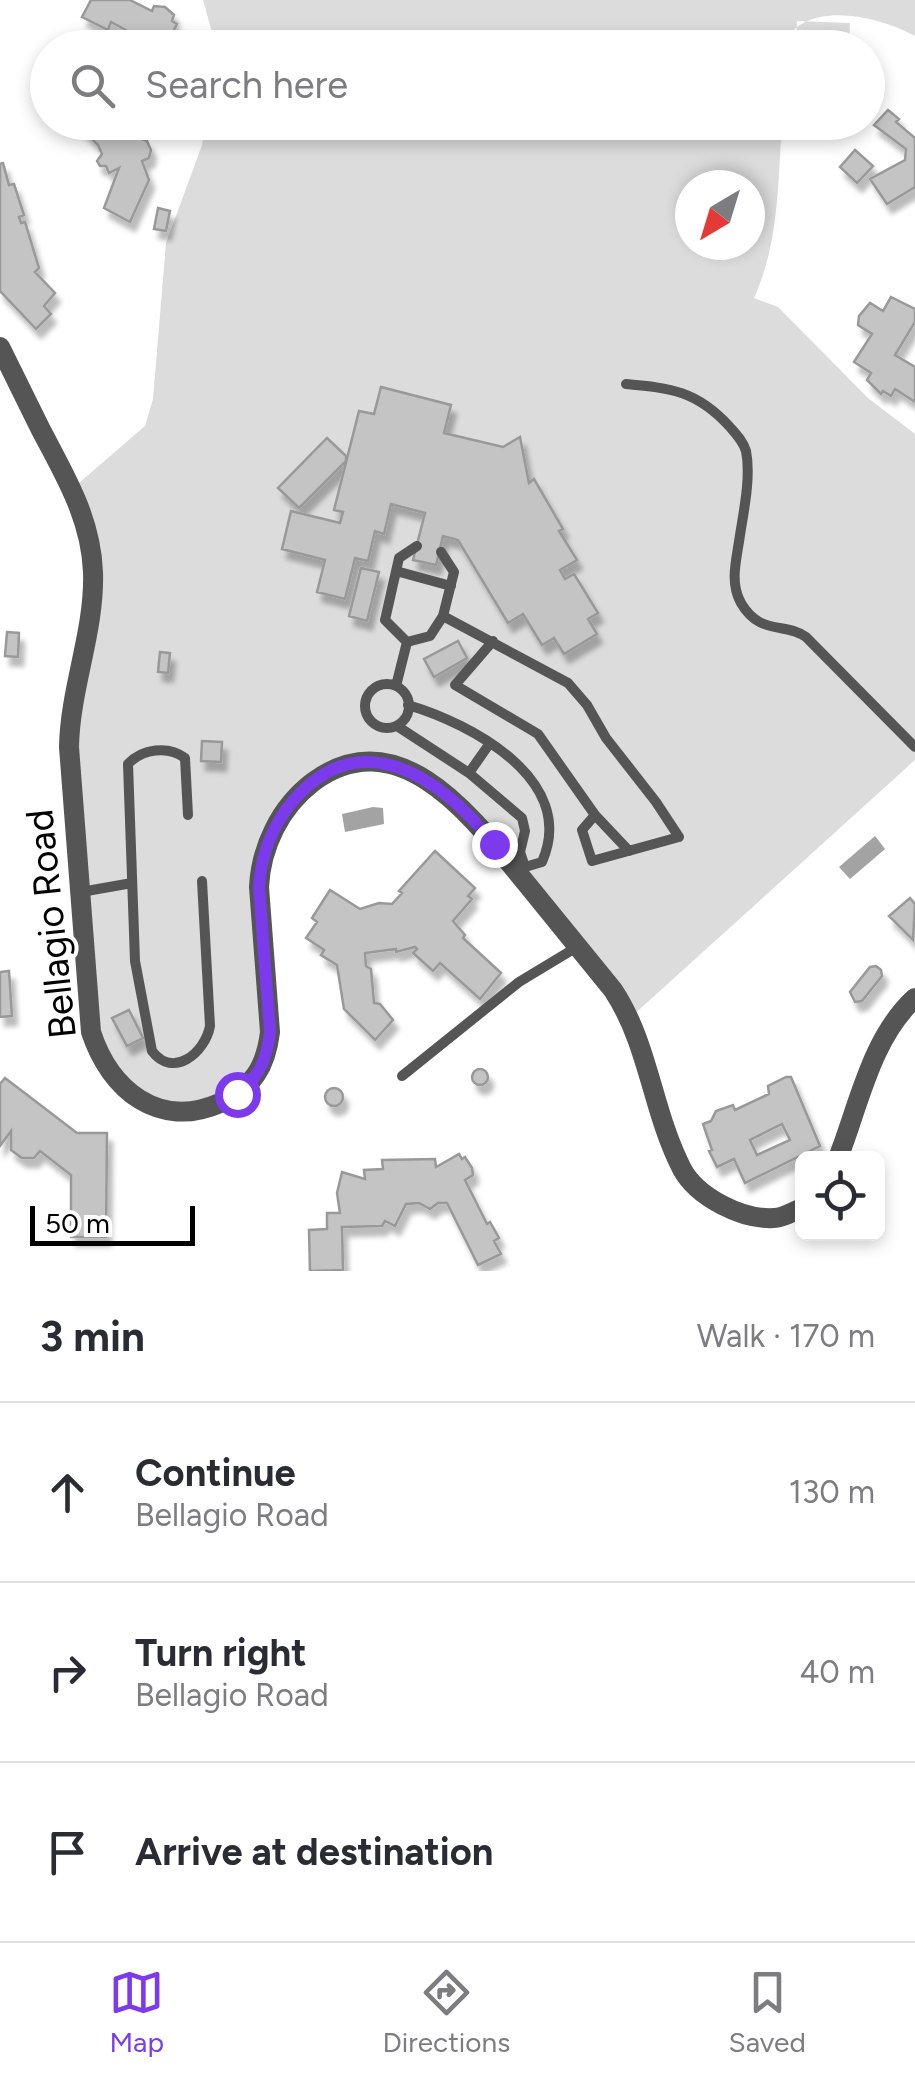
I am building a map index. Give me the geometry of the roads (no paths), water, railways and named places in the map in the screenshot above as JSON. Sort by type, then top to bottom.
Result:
[{"type":"street","name":"Bellagio Road","points":[[0,347],[64,467],[90,540],[91,602],[70,713],[69,747],[91,1032],[97,1051],[118,1083],[166,1111],[183,1113],[201,1110],[250,1084],[268,1052],[270,1032],[260,865],[285,811],[314,782],[342,765],[372,761],[426,780],[478,823],[522,871],[631,1018],[684,1173],[709,1197],[742,1214],[776,1218],[795,1211]]},
{"type":"street","points":[[841,1151],[871,1067],[892,1026],[915,998]]},
{"type":"lane","points":[[626,384],[670,388],[693,397],[708,405],[741,440],[747,462],[734,573],[741,603],[764,624],[806,636],[915,747]]},
{"type":"lane","points":[[407,642],[385,620],[399,558],[416,546]]},
{"type":"lane","points":[[407,642],[430,636],[443,616],[454,572],[441,552]]},
{"type":"lane","points":[[396,571],[451,586]]},
{"type":"lane","points":[[443,616],[568,683],[587,704],[606,738],[679,837],[592,861],[582,830],[595,815]]},
{"type":"lane","points":[[492,641],[456,686],[538,734],[595,815],[629,851]]},
{"type":"lane","points":[[396,686],[407,642]]},
{"type":"lane","points":[[397,726],[406,716],[406,696],[388,684],[374,688],[365,708],[371,721],[397,726],[469,773],[522,818],[522,871],[542,862],[550,844],[547,817],[526,771],[490,742],[447,716],[408,704]]},
{"type":"lane","points":[[469,773],[490,742]]},
{"type":"lane","points":[[188,815],[185,758],[176,751],[146,751],[133,758],[128,764],[135,961],[152,1051],[160,1061],[170,1064],[198,1053],[208,1041],[202,881]]},
{"type":"lane","points":[[524,826],[547,817]]},
{"type":"lane","points":[[80,892],[132,884]]},
{"type":"lane","points":[[402,1076],[519,982],[578,947]]}]
